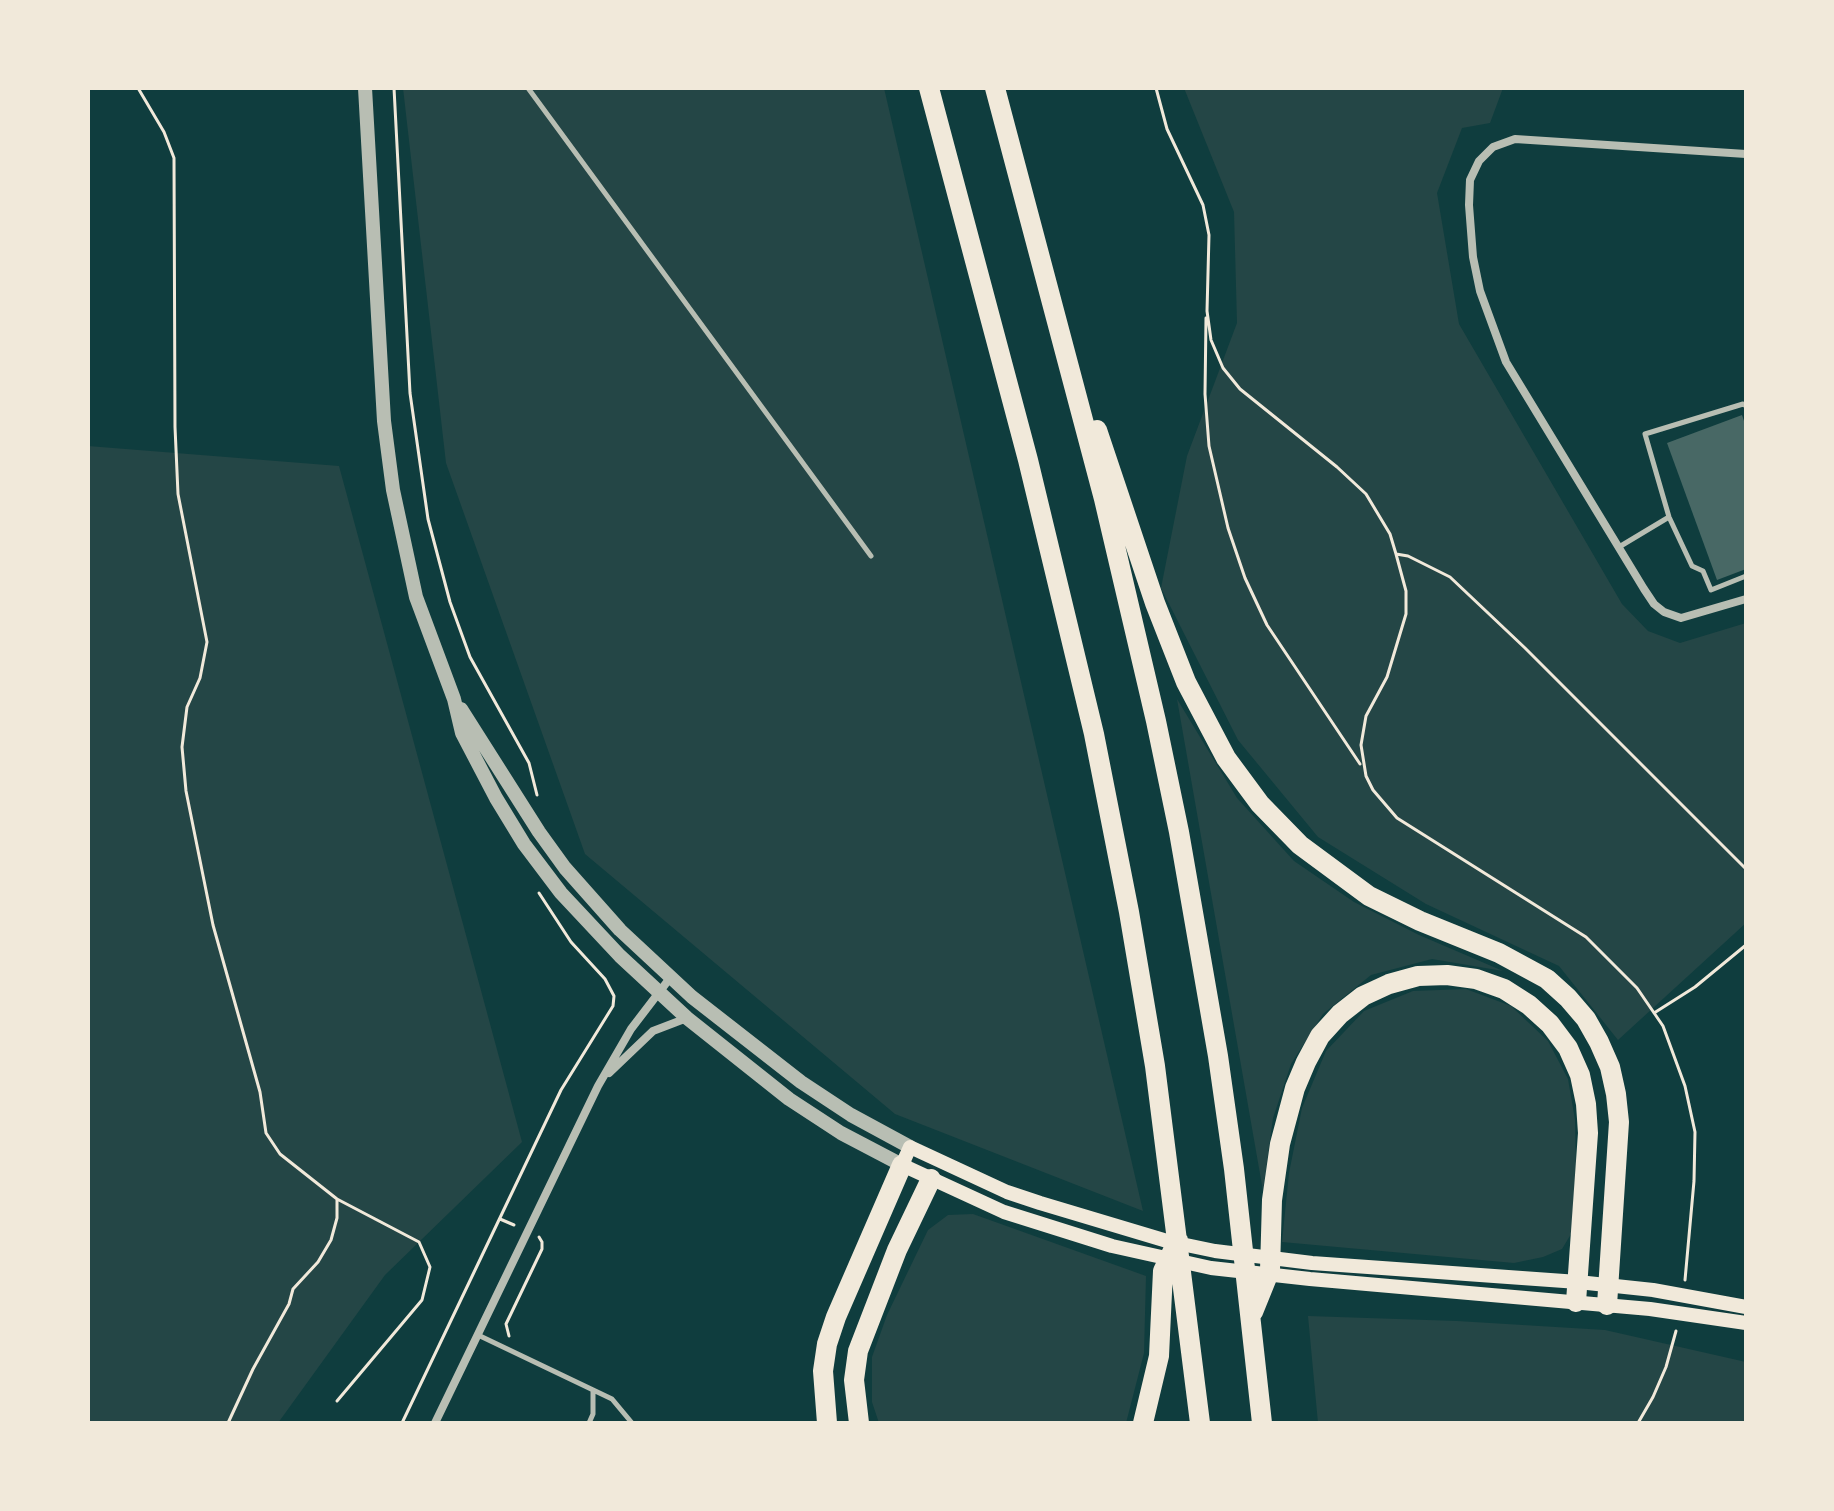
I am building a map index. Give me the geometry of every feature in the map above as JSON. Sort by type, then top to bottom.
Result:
[{"type":"highway","points":[[929,88],[1028,460],[1094,734],[1127,899],[1155,1066],[1200,1423]]},
{"type":"highway","points":[[995,88],[1104,499],[1170,790],[1218,1056],[1252,1316],[1262,1423]]},
{"type":"highway","points":[[1024,198],[1155,603],[1186,682],[1226,758],[1260,804],[1322,863],[1395,910],[1499,953],[1547,979],[1586,1019],[1599,1042],[1610,1067],[1619,1122],[1608,1295]]},
{"type":"highway","points":[[1252,1316],[1270,1270],[1270,1229],[1277,1158],[1286,1116],[1306,1062],[1320,1036],[1351,1005],[1389,984],[1418,976],[1447,975],[1476,979],[1504,989],[1529,1005],[1550,1024],[1568,1048],[1580,1075],[1588,1133],[1577,1292]]},
{"type":"highway","points":[[827,1423],[823,1371],[827,1344],[906,1156]]},
{"type":"highway","points":[[859,1423],[854,1380],[858,1351],[897,1250],[936,1171]]},
{"type":"highway","points":[[1143,1423],[1159,1356],[1163,1271],[1178,1240]]},
{"type":"main road","points":[[906,1156],[1004,1212],[1112,1246],[1211,1268],[1310,1279],[1577,1292]]},
{"type":"main road","points":[[936,1171],[1115,1227],[1215,1251],[1608,1295],[1653,1290],[1746,1307]]},
{"type":"main road","points":[[1608,1295],[1650,1309],[1746,1323]]},
{"type":"street","points":[[365,88],[384,421],[393,490],[416,597],[454,699],[462,733],[524,844],[561,893],[620,956],[687,1018],[789,1099],[841,1133],[906,1156]]},
{"type":"street","points":[[1746,154],[1515,139],[1493,147],[1479,161],[1470,180],[1469,205],[1473,257],[1480,291],[1506,362],[1649,596],[1664,612],[1681,618],[1746,599]]},
{"type":"street","points":[[454,699],[539,832],[565,868],[620,930],[670,978],[801,1082],[906,1156]]},
{"type":"street","points":[[435,1423],[598,1086],[631,1029],[670,978]]},
{"type":"street","points":[[598,1086],[653,1031],[687,1018]]},
{"type":"lane","points":[[528,88],[871,556]]},
{"type":"lane","points":[[1746,406],[1743,404],[1645,434],[1669,517],[1692,566],[1703,571],[1711,590],[1746,576]]},
{"type":"lane","points":[[1618,548],[1669,517]]},
{"type":"lane","points":[[477,1335],[612,1399],[632,1423]]},
{"type":"lane","points":[[589,1423],[593,1414],[593,1390]]},
{"type":"path","points":[[138,88],[164,132],[174,158],[178,494],[207,642],[200,678],[187,707],[182,747],[186,791],[213,925],[260,1092],[266,1133],[280,1154],[337,1199],[419,1242],[430,1267],[422,1300],[337,1401]]},
{"type":"path","points":[[1156,88],[1167,129],[1203,205],[1209,235],[1205,394],[1209,446],[1228,528],[1245,578],[1267,625],[1294,669],[1348,742],[1373,790],[1397,818],[1586,937],[1637,988],[1663,1026],[1679,1064],[1695,1132],[1694,1181],[1683,1291]]},
{"type":"path","points":[[1207,311],[1211,340],[1223,368],[1240,389],[1366,494],[1390,534],[1406,591],[1406,614],[1387,677],[1366,716],[1361,745],[1366,776]]},
{"type":"path","points":[[1396,554],[1408,556],[1450,577],[1746,869]]},
{"type":"path","points":[[1654,1013],[1695,987],[1746,945]]},
{"type":"path","points":[[228,1423],[289,1304],[293,1289],[318,1262],[331,1240],[337,1218],[337,1199]]},
{"type":"path","points":[[1638,1423],[1666,1367],[1677,1327]]},
{"type":"shaded area","points":[[403,88],[884,88],[1143,1211],[895,1114],[585,854],[446,463]]},
{"type":"shaded area","points":[[1184,88],[1503,88],[1490,123],[1462,128],[1437,193],[1459,324],[1622,604],[1648,631],[1680,643],[1746,623],[1746,923],[1618,1040],[1559,966],[1426,904],[1318,837],[1238,740],[1161,588],[1187,456],[1237,323],[1234,212]]},
{"type":"shaded area","points":[[88,446],[339,466],[522,1142],[385,1275],[278,1423],[88,1423]]},
{"type":"shaded area","points":[[1177,699],[1237,798],[1294,861],[1354,902],[1419,935],[1503,971],[1432,959],[1371,975],[1323,1014],[1291,1064],[1273,1118],[1263,1191]]},
{"type":"shaded area","points":[[1466,989],[1511,1006],[1548,1041],[1568,1079],[1575,1120],[1576,1166],[1571,1234],[1562,1249],[1514,1263],[1282,1242],[1289,1173],[1302,1108],[1326,1051],[1364,1011],[1413,991]]},
{"type":"shaded area","points":[[973,1214],[1146,1276],[1144,1353],[1126,1423],[879,1423],[872,1402],[872,1357],[887,1315],[928,1230],[948,1215]]},
{"type":"shaded area","points":[[1308,1316],[1605,1330],[1746,1362],[1746,1423],[1318,1423]]},
{"type":"building","points":[[1742,415],[1746,427],[1746,569],[1717,580],[1667,443]]}]
